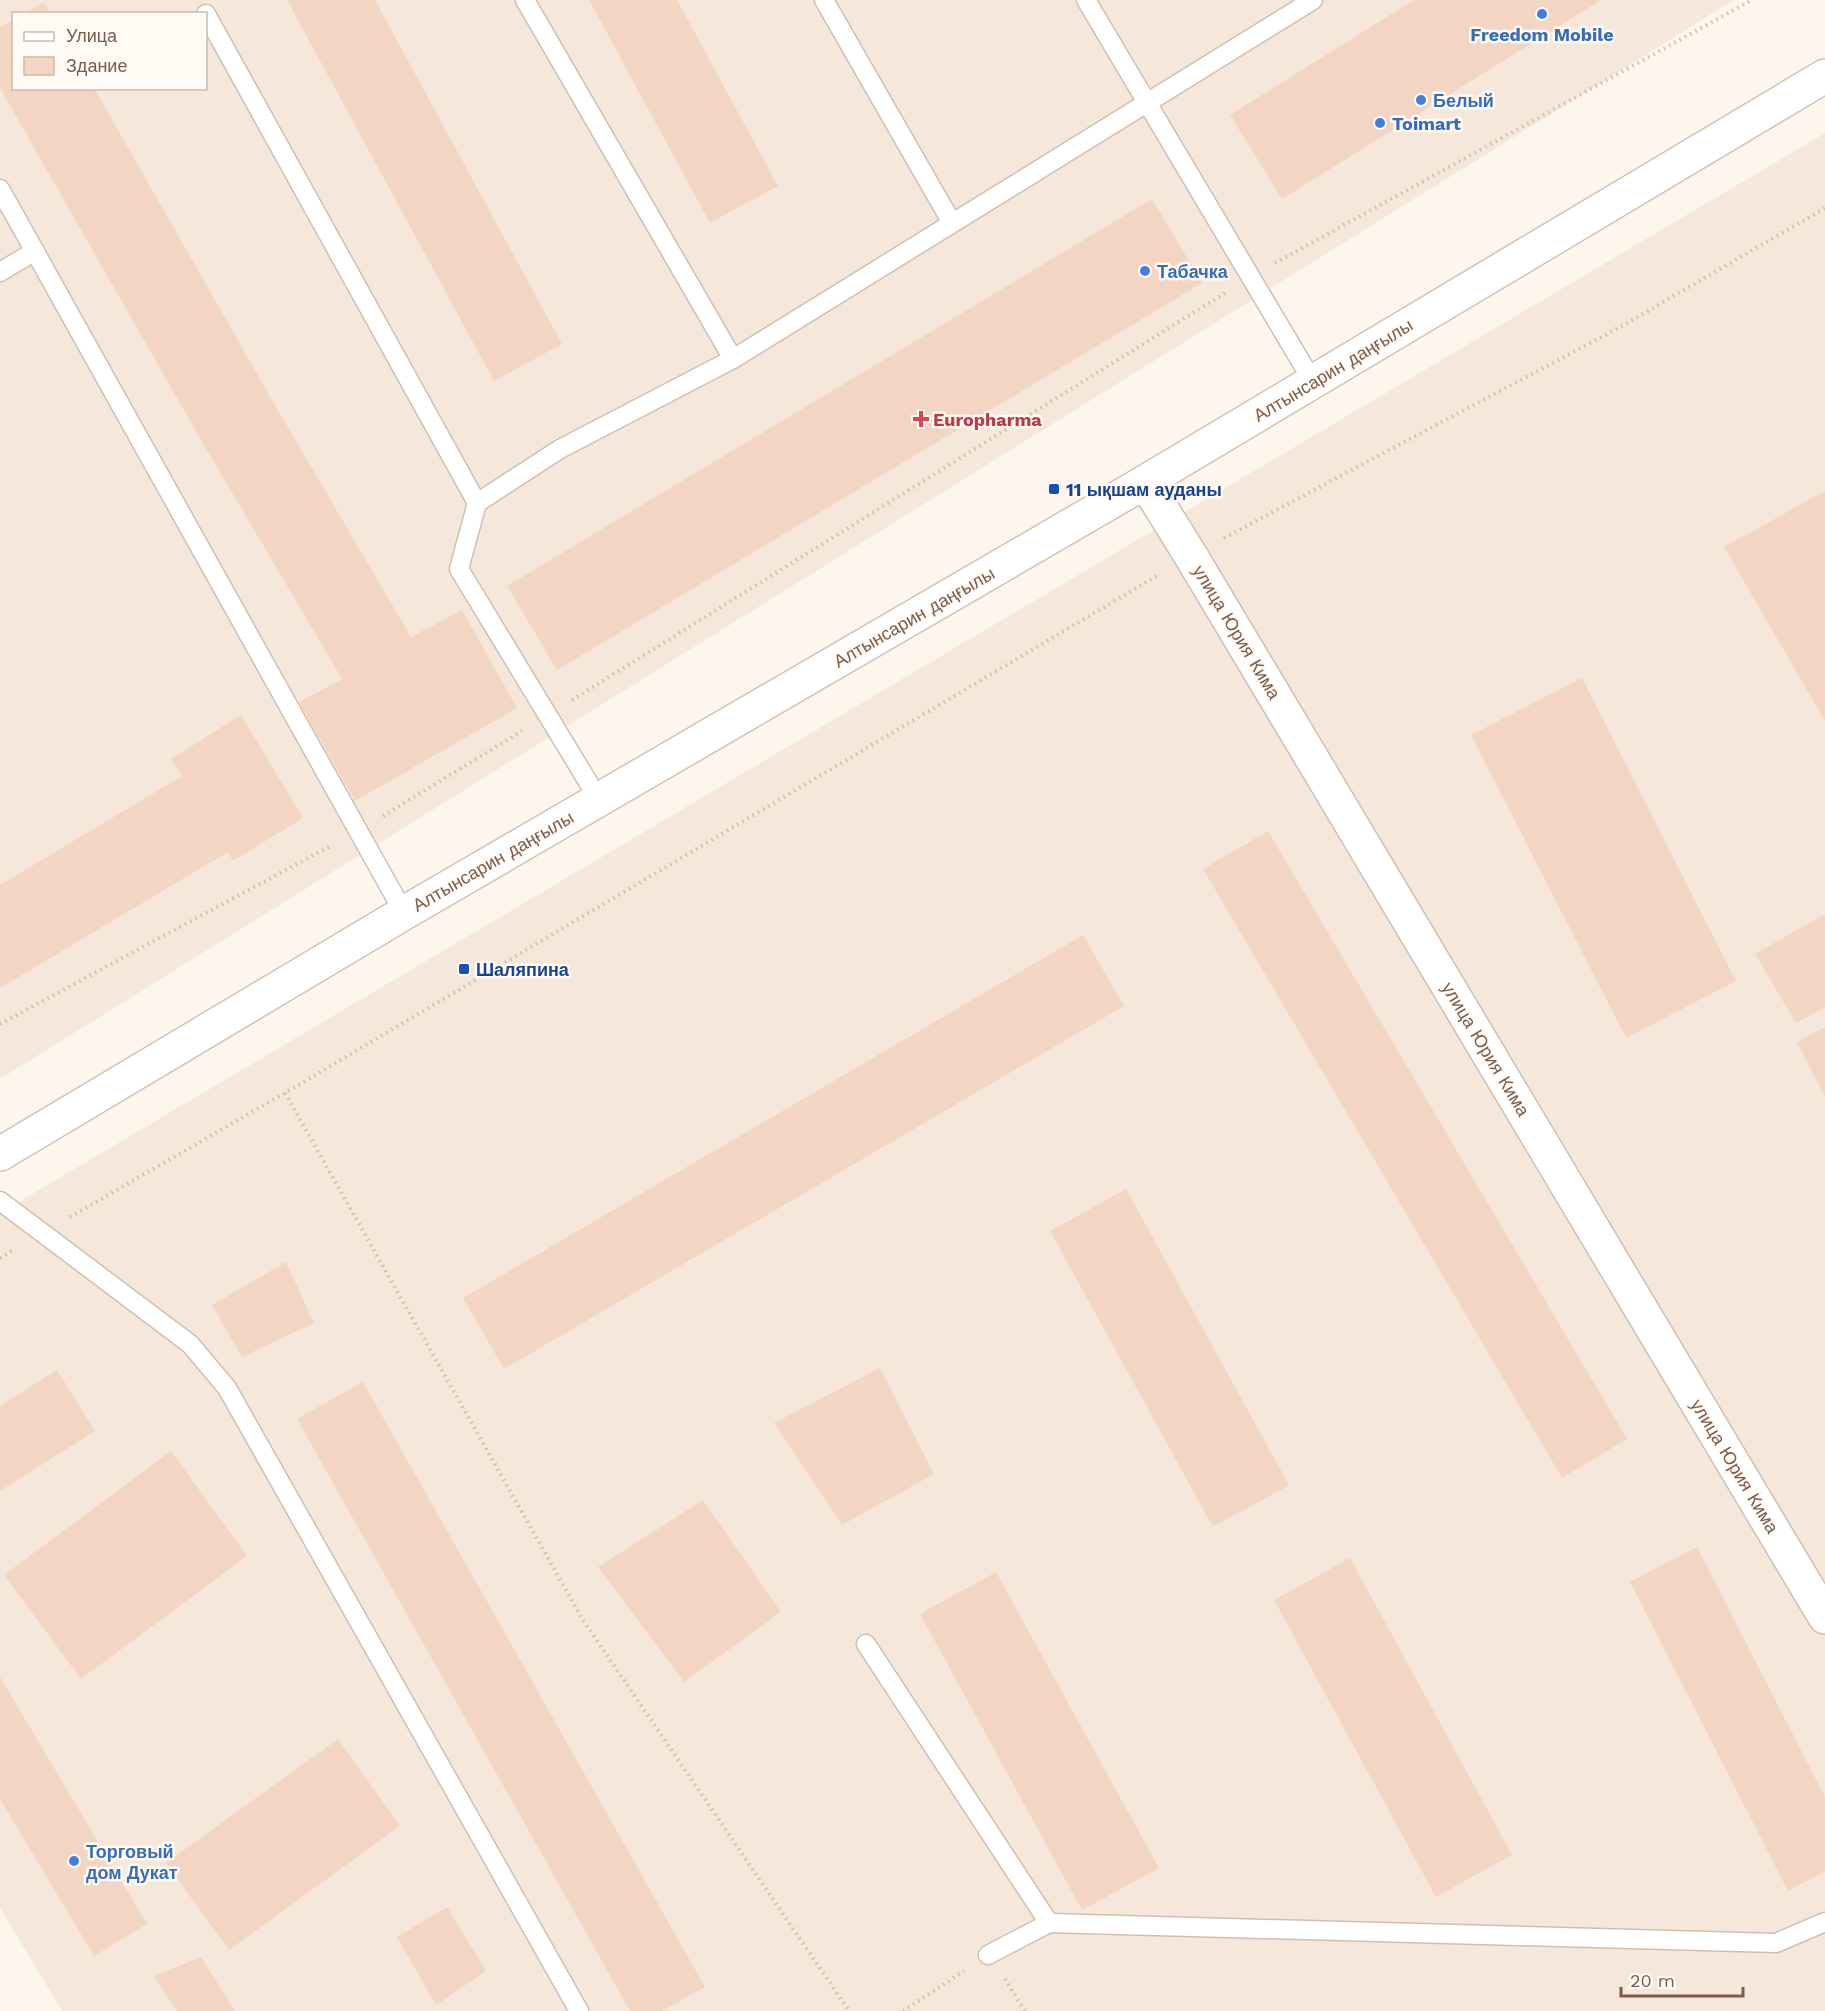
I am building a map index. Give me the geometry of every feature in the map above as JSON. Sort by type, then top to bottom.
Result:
[{"type":"main road","name":"Алтынсарин даңғылы","points":[[0,1154],[404,913],[1145,482],[1825,76]]},
{"type":"main road","name":"улица Юрия Кима","points":[[1145,482],[1825,1617]]},
{"type":"lane","points":[[525,0],[733,359]]},
{"type":"lane","points":[[824,0],[952,223]]},
{"type":"lane","points":[[1086,0],[1313,382]]},
{"type":"lane","points":[[599,800],[459,569],[477,502],[560,450],[733,359],[1313,0]]},
{"type":"lane","points":[[207,18],[477,502]]},
{"type":"lane","points":[[0,189],[404,913]]},
{"type":"lane","points":[[0,272],[35,251]]},
{"type":"lane","points":[[0,1201],[190,1344],[227,1388],[579,2011]]},
{"type":"lane","points":[[866,1644],[1049,1923]]},
{"type":"lane","points":[[988,1955],[1049,1923],[1776,1943],[1825,1922]]},
{"type":"path","points":[[0,1024],[358,831],[1250,277],[1752,0]]},
{"type":"path","points":[[0,1258],[285,1093],[1191,556],[1622,326],[1825,208]]},
{"type":"path","points":[[285,1093],[583,1620],[849,2011]]},
{"type":"path","points":[[903,2011],[988,1955],[1025,2011]]},
{"type":"shaded area","points":[[0,0],[1734,0],[0,1079]]},
{"type":"shaded area","points":[[1825,133],[1825,2011],[62,2011],[0,1908],[0,1213]]},
{"type":"building","points":[[287,0],[375,0],[562,344],[494,381]]},
{"type":"building","points":[[589,0],[677,0],[778,186],[710,223]]},
{"type":"building","points":[[1414,0],[1601,0],[1282,199],[1230,115]]},
{"type":"building","points":[[44,2],[50,12],[27,12]]},
{"type":"building","points":[[12,21],[12,90],[95,90],[272,400],[411,637],[462,610],[517,708],[355,801],[299,702],[342,679],[201,440],[0,88],[0,27]]},
{"type":"building","points":[[1152,199],[1202,283],[557,670],[507,586]]},
{"type":"building","points":[[1825,491],[1825,721],[1724,547]]},
{"type":"building","points":[[1582,678],[1736,981],[1626,1038],[1471,735]]},
{"type":"building","points":[[241,715],[303,818],[233,861],[228,852],[0,988],[0,885],[182,776],[171,759]]},
{"type":"building","points":[[1268,831],[1627,1439],[1562,1478],[1203,869]]},
{"type":"building","points":[[1825,914],[1825,1007],[1796,1023],[1755,954]]},
{"type":"building","points":[[1083,935],[1124,1006],[504,1369],[463,1298]]},
{"type":"building","points":[[1825,1027],[1825,1097],[1797,1042]]},
{"type":"building","points":[[1126,1189],[1289,1485],[1213,1527],[1050,1231]]},
{"type":"building","points":[[286,1262],[314,1323],[242,1357],[212,1305]]},
{"type":"building","points":[[880,1368],[934,1474],[842,1525],[774,1423]]},
{"type":"building","points":[[57,1370],[95,1431],[0,1491],[0,1406]]},
{"type":"building","points":[[363,1382],[705,1987],[662,2011],[630,2011],[297,1419]]},
{"type":"building","points":[[171,1451],[247,1556],[81,1679],[4,1575]]},
{"type":"building","points":[[703,1500],[781,1612],[684,1682],[598,1567]]},
{"type":"building","points":[[1697,1547],[1825,1797],[1825,1871],[1788,1891],[1630,1582]]},
{"type":"building","points":[[1350,1558],[1512,1855],[1436,1897],[1274,1600]]},
{"type":"building","points":[[996,1572],[1159,1868],[1082,1910],[920,1614]]},
{"type":"building","name":"Торговый дом Дукат","points":[[0,1677],[147,1924],[94,1956],[0,1799]]},
{"type":"building","points":[[338,1739],[400,1826],[229,1950],[166,1863]]},
{"type":"building","points":[[447,1907],[486,1971],[436,2005],[397,1937]]},
{"type":"building","points":[[201,1957],[235,2011],[177,2011],[154,1976]]},
{"type":"place","name":"Freedom Mobile","points":[[1542,14]]},
{"type":"place","name":"Белый","points":[[1421,100]]},
{"type":"place","name":"Toimart","points":[[1380,123]]},
{"type":"place","name":"Табачка","points":[[1145,271]]},
{"type":"place","name":"Europharma","points":[[921,419]]},
{"type":"place","name":"11 ықшам ауданы","points":[[1054,489]]},
{"type":"place","name":"Шаляпина","points":[[464,969]]},
{"type":"place","name":"Торговый дом Дукат","points":[[74,1861]]}]
